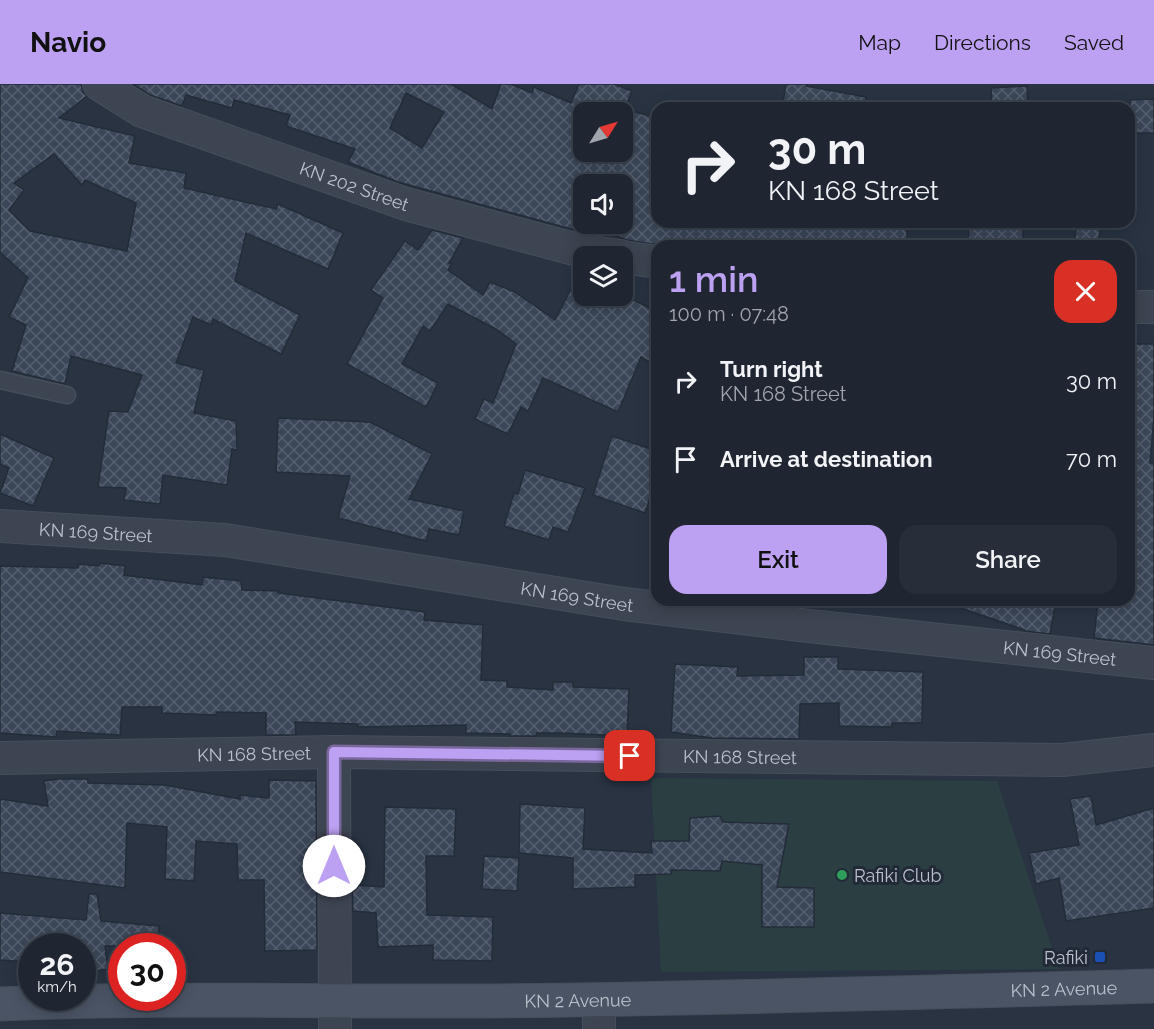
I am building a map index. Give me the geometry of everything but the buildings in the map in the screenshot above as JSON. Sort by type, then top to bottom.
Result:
[{"type":"main road","name":"KN 2 Avenue","points":[[0,1004],[85,1000],[335,1016],[599,1015],[1154,986]]},
{"type":"street","name":"KN 202 Street","points":[[99,84],[142,111],[406,204],[573,249]]},
{"type":"street","name":"KN 202 Street","points":[[633,259],[651,261]]},
{"type":"street","points":[[1135,307],[1154,307]]},
{"type":"street","name":"KN 169 Street","points":[[0,526],[225,540],[624,604],[812,627],[1154,663]]},
{"type":"street","name":"KN 168 Street","points":[[0,758],[334,752],[1062,760],[1154,750]]},
{"type":"street","points":[[334,752],[335,1016]]},
{"type":"lane","points":[[0,380],[67,395]]},
{"type":"green space","name":"Rafiki Club","points":[[651,778],[997,781],[1059,969],[661,972]]},
{"type":"place","name":"Rafiki Club","points":[[842,875]]},
{"type":"place","name":"Rafiki","points":[[1100,957]]},
{"type":"route","points":[[334,866],[334,752],[630,756]]}]
